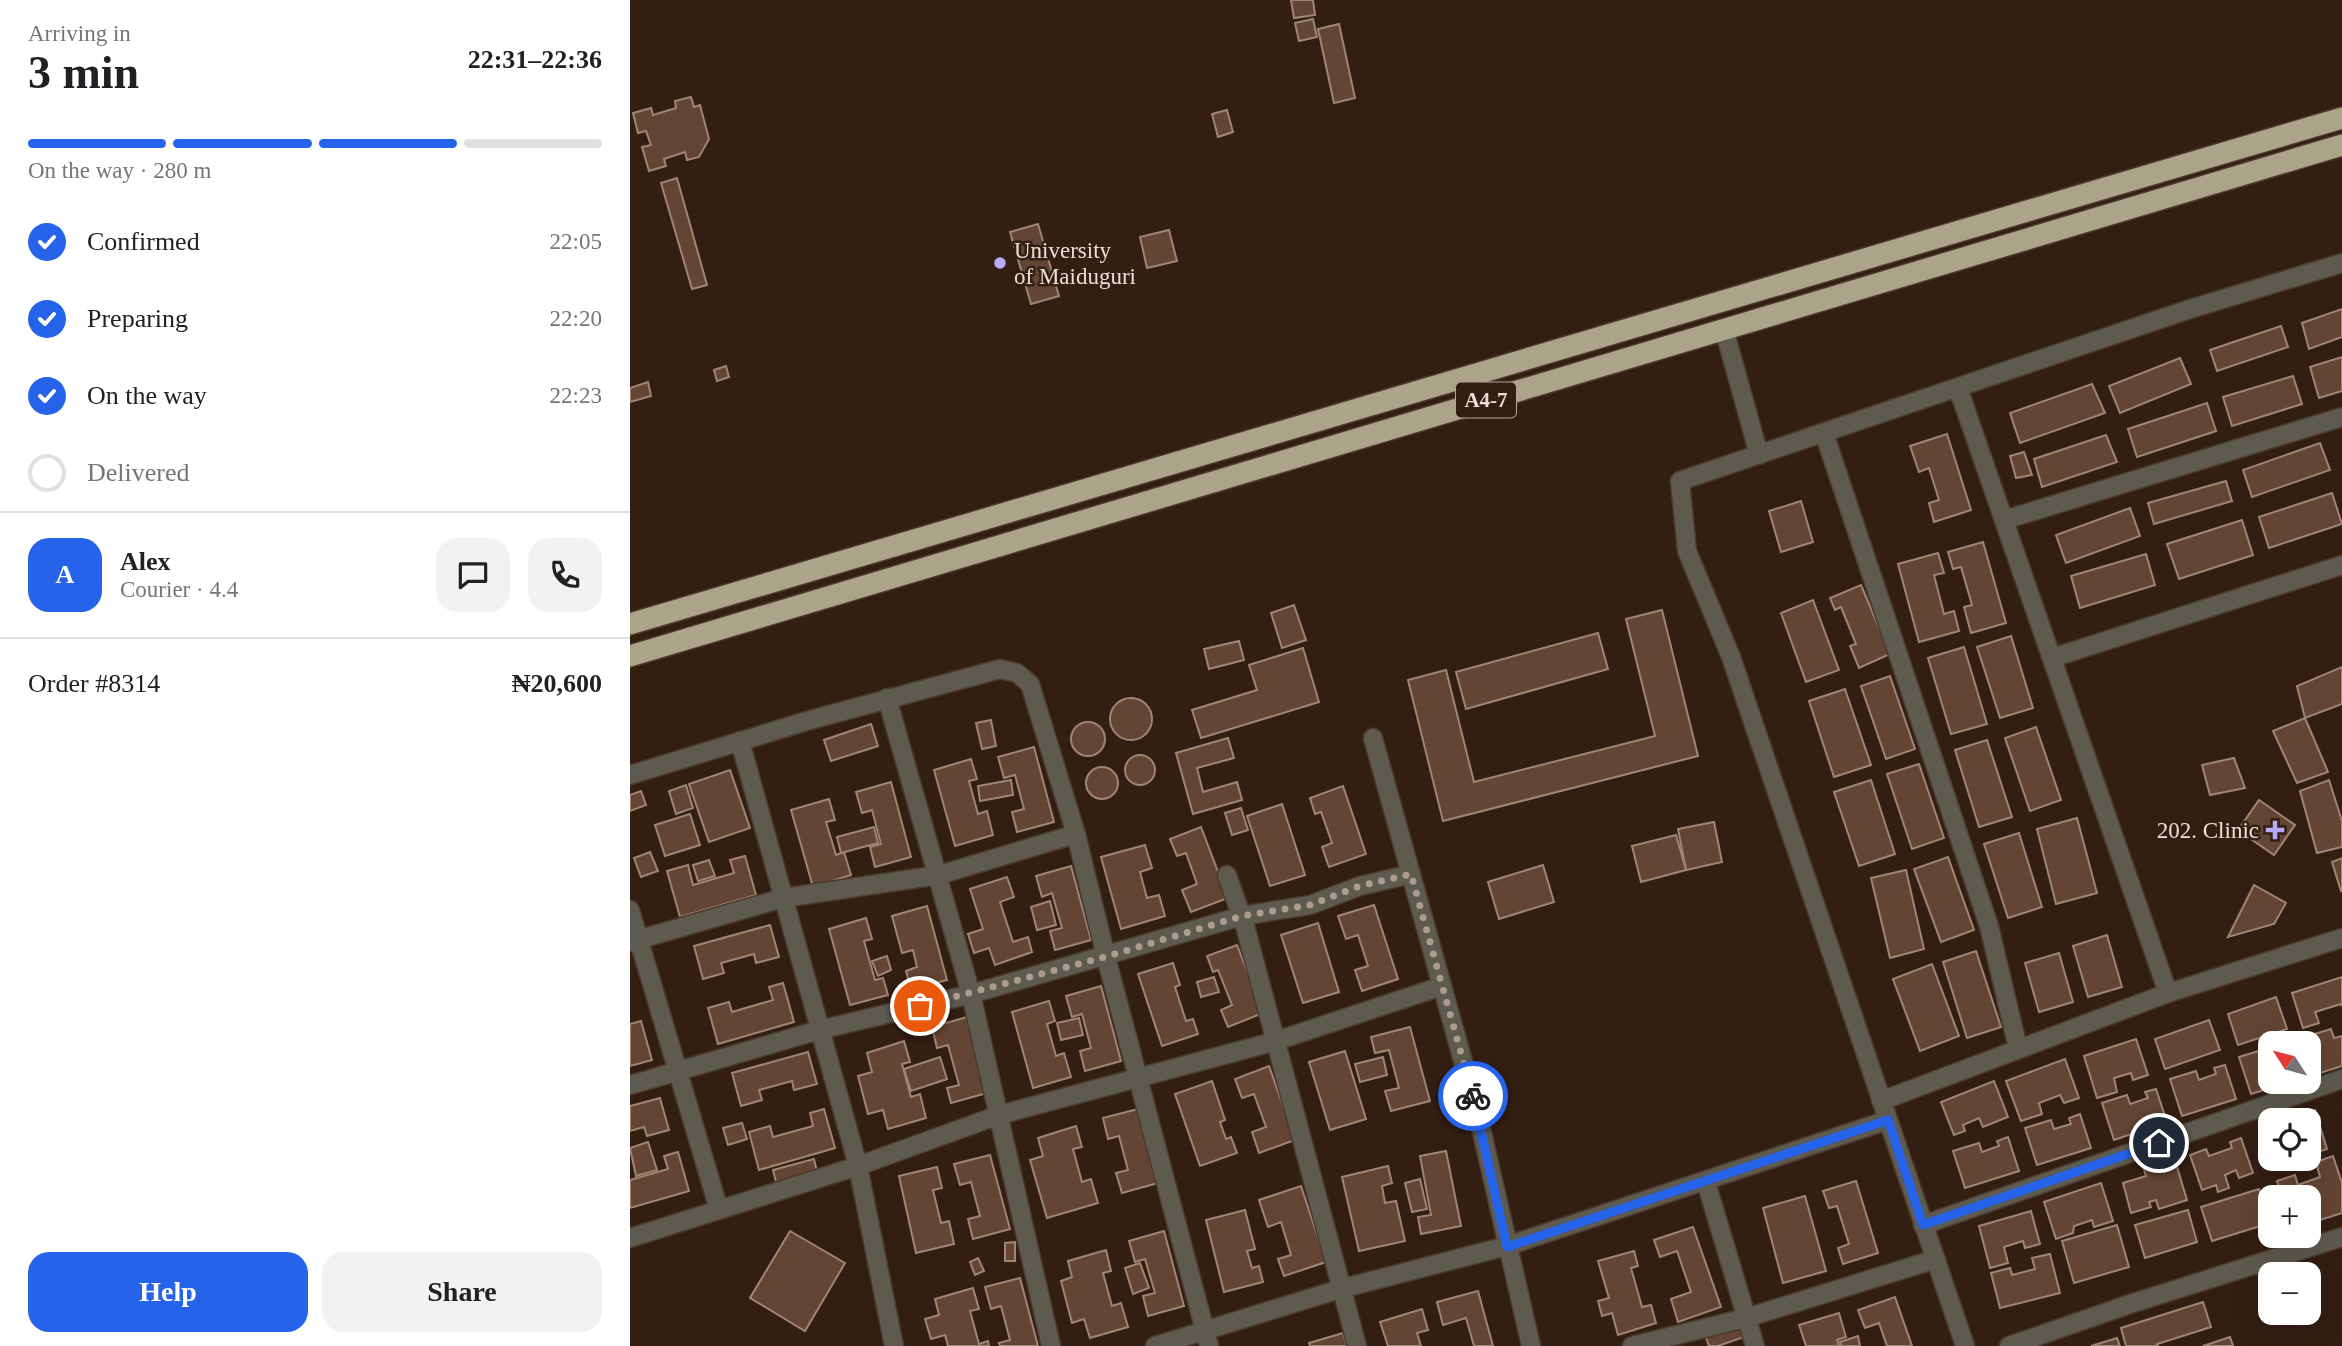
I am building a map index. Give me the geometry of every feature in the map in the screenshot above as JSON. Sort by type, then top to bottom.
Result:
[{"type":"highway","name":"A4-7","points":[[630,624],[2342,118]]},
{"type":"highway","name":"A4-7","points":[[630,656],[2342,145]]},
{"type":"street","points":[[1965,1346],[1731,657],[1688,551],[1680,481],[2190,309],[2342,263]]},
{"type":"street","points":[[1724,329],[1759,455]]},
{"type":"street","points":[[1958,387],[2168,993]]},
{"type":"street","points":[[2004,520],[2342,417]]},
{"type":"street","points":[[1824,433],[1989,926],[2018,1048]]},
{"type":"street","points":[[2052,658],[2342,565]]},
{"type":"street","points":[[630,775],[887,698],[1000,669],[1017,673],[1030,684],[1076,834],[1105,957],[1207,1338]]},
{"type":"street","points":[[887,698],[971,994],[1051,1346]]},
{"type":"street","points":[[1373,738],[1478,1115],[1531,1346]]},
{"type":"street","points":[[740,741],[858,1166],[894,1346]]},
{"type":"street","points":[[634,940],[783,898],[939,875],[1076,834]]},
{"type":"street","points":[[630,1085],[819,1030],[971,994],[1242,916],[1310,905],[1360,886],[1411,874]]},
{"type":"street","points":[[1227,875],[1242,916],[1357,1346]]},
{"type":"street","points":[[630,910],[634,940],[678,1071],[719,1210]]},
{"type":"street","points":[[1881,1101],[2168,993],[2342,938]]},
{"type":"street","points":[[630,1238],[858,1166],[999,1115],[1276,1041],[1442,986]]},
{"type":"street","points":[[1923,1225],[2342,1079]]},
{"type":"street","points":[[1155,1346],[1207,1338],[1340,1289],[1507,1247],[1888,1120]]},
{"type":"street","points":[[1706,1182],[1755,1346]]},
{"type":"street","points":[[2009,1346],[2130,1304],[2342,1237]]},
{"type":"street","points":[[1632,1346],[1746,1318],[1936,1259]]},
{"type":"building","points":[[1291,0],[1313,0],[1315,15],[1294,18]]},
{"type":"building","points":[[1313,19],[1317,37],[1299,41],[1295,23]]},
{"type":"building","points":[[1339,24],[1355,98],[1334,103],[1318,29]]},
{"type":"building","points":[[691,97],[694,107],[700,105],[709,139],[699,157],[687,160],[685,152],[664,159],[666,166],[649,171],[642,147],[651,145],[646,131],[638,133],[633,113],[651,108],[653,115],[676,108],[675,101]]},
{"type":"building","points":[[1227,110],[1233,132],[1218,137],[1212,114]]},
{"type":"building","points":[[677,178],[707,285],[692,289],[661,183]]},
{"type":"building","points":[[1038,224],[1059,296],[1031,304],[1010,232]]},
{"type":"building","points":[[1169,230],[1177,261],[1147,268],[1140,237]]},
{"type":"building","points":[[2342,309],[2342,337],[2309,349],[2302,323]]},
{"type":"building","points":[[2281,326],[2288,347],[2217,371],[2210,350]]},
{"type":"building","points":[[2342,357],[2342,391],[2319,398],[2310,367]]},
{"type":"building","points":[[2180,358],[2191,384],[2120,413],[2109,386]]},
{"type":"building","points":[[726,366],[729,377],[717,381],[714,370]]},
{"type":"building","points":[[2293,376],[2302,404],[2232,426],[2223,397]]},
{"type":"building","points":[[648,382],[651,396],[630,402],[630,388]]},
{"type":"building","points":[[2092,384],[2105,413],[2020,443],[2010,413]]},
{"type":"building","points":[[2207,403],[2216,431],[2137,457],[2128,429]]},
{"type":"building","points":[[1947,434],[1971,510],[1934,522],[1929,503],[1939,500],[1929,468],[1919,472],[1910,446]]},
{"type":"building","points":[[2106,435],[2117,462],[2042,487],[2034,459]]},
{"type":"building","points":[[2320,443],[2330,470],[2252,497],[2243,470]]},
{"type":"building","points":[[2024,452],[2032,475],[2016,478],[2010,456]]},
{"type":"building","points":[[2226,481],[2232,501],[2154,524],[2148,503]]},
{"type":"building","points":[[2332,493],[2342,524],[2269,548],[2259,517]]},
{"type":"building","points":[[1801,501],[1813,542],[1781,552],[1769,511]]},
{"type":"building","points":[[2130,508],[2140,536],[2066,563],[2056,535]]},
{"type":"building","points":[[2242,520],[2253,555],[2179,579],[2167,544]]},
{"type":"building","points":[[1983,542],[2006,623],[1971,633],[1964,607],[1972,605],[1961,567],[1953,569],[1948,552]]},
{"type":"building","points":[[1938,553],[1944,573],[1934,575],[1944,614],[1954,611],[1959,631],[1919,642],[1898,564]]},
{"type":"building","points":[[2146,554],[2155,585],[2080,608],[2071,576]]},
{"type":"building","points":[[1861,585],[1890,654],[1859,668],[1850,646],[1856,644],[1841,607],[1835,610],[1830,598]]},
{"type":"building","points":[[1813,600],[1839,670],[1806,682],[1781,613]]},
{"type":"building","points":[[1294,605],[1306,640],[1282,648],[1271,613]]},
{"type":"building","points":[[1662,610],[1698,756],[1443,821],[1408,680],[1446,670],[1474,782],[1655,736],[1626,619]]},
{"type":"building","points":[[1598,633],[1608,669],[1466,709],[1456,672]]},
{"type":"building","points":[[2011,636],[2033,708],[2000,718],[1977,647]]},
{"type":"building","points":[[1239,641],[1244,660],[1209,669],[1204,649]]},
{"type":"building","points":[[1964,647],[1987,724],[1951,734],[1928,658]]},
{"type":"building","points":[[1303,648],[1319,702],[1201,738],[1192,710],[1257,690],[1249,665]]},
{"type":"building","points":[[2342,667],[2342,704],[2305,718],[2297,686]]},
{"type":"building","points":[[1890,676],[1915,749],[1886,759],[1861,686]]},
{"type":"building","points":[[1845,689],[1871,765],[1834,777],[1809,701]]},
{"type":"building","points":[[1131,698],[1146,704],[1152,719],[1146,734],[1131,740],[1116,734],[1110,719],[1116,704]]},
{"type":"building","points":[[2305,718],[2328,772],[2297,783],[2273,731]]},
{"type":"building","points":[[991,720],[996,746],[982,749],[976,723]]},
{"type":"building","points":[[1088,722],[1100,727],[1105,739],[1100,751],[1088,756],[1076,751],[1071,739],[1076,727]]},
{"type":"building","points":[[871,724],[878,746],[831,761],[824,740]]},
{"type":"building","points":[[2036,727],[2061,800],[2030,811],[2005,738]]},
{"type":"building","points":[[1228,738],[1234,758],[1197,768],[1203,792],[1237,782],[1242,800],[1193,814],[1176,753]]},
{"type":"building","points":[[1987,740],[2012,817],[1979,827],[1955,750]]},
{"type":"building","points":[[1034,747],[1054,822],[1017,832],[1012,812],[1024,809],[1015,775],[1004,778],[998,757]]},
{"type":"building","points":[[1140,755],[1151,759],[1155,770],[1151,781],[1140,785],[1129,781],[1125,770],[1129,759]]},
{"type":"building","points":[[2234,758],[2245,788],[2210,795],[2202,765]]},
{"type":"building","points":[[971,759],[977,779],[969,781],[978,814],[987,811],[993,835],[955,846],[934,770]]},
{"type":"building","points":[[1919,764],[1944,838],[1912,849],[1887,774]]},
{"type":"building","points":[[1102,767],[1113,772],[1118,783],[1113,794],[1102,799],[1091,794],[1086,783],[1091,772]]},
{"type":"building","points":[[730,770],[750,828],[709,842],[689,784]]},
{"type":"building","points":[[1011,780],[1013,795],[980,801],[978,786]]},
{"type":"building","points":[[1871,780],[1895,854],[1859,866],[1834,792]]},
{"type":"building","points":[[2329,780],[2342,821],[2342,847],[2317,853],[2300,791]]},
{"type":"building","points":[[891,782],[911,857],[875,867],[870,847],[881,844],[872,810],[862,813],[856,792]]},
{"type":"building","points":[[686,785],[693,808],[676,814],[669,791]]},
{"type":"building","points":[[1343,786],[1366,854],[1329,867],[1322,847],[1332,843],[1321,812],[1315,814],[1310,798]]},
{"type":"building","points":[[641,791],[646,805],[630,811],[630,795]]},
{"type":"building","points":[[829,799],[835,820],[826,822],[836,855],[844,852],[851,875],[813,887],[791,810]]},
{"type":"building","points":[[2259,800],[2295,825],[2274,855],[2238,830]]},
{"type":"building","points":[[1282,804],[1305,875],[1270,886],[1247,816]]},
{"type":"building","points":[[1241,808],[1248,830],[1232,835],[1225,813]]},
{"type":"building","points":[[690,814],[700,845],[665,856],[655,825]]},
{"type":"building","points":[[2077,818],[2097,893],[2056,904],[2037,829]]},
{"type":"building","points":[[1714,822],[1722,862],[1686,870],[1678,829]]},
{"type":"building","points":[[874,827],[878,843],[841,853],[837,837]]},
{"type":"building","points":[[1201,827],[1228,898],[1191,912],[1182,890],[1197,884],[1186,853],[1177,856],[1170,839]]},
{"type":"building","points":[[2019,833],[2042,907],[2008,918],[1984,844]]},
{"type":"building","points":[[1676,835],[1686,870],[1641,882],[1632,846]]},
{"type":"building","points":[[1145,845],[1152,868],[1140,872],[1147,898],[1159,895],[1165,916],[1121,929],[1101,857]]},
{"type":"building","points":[[650,852],[658,871],[641,877],[634,858]]},
{"type":"building","points":[[745,856],[756,895],[680,917],[667,871],[688,865],[693,885],[734,873],[730,860]]},
{"type":"building","points":[[1948,857],[1974,930],[1941,942],[1914,869]]},
{"type":"building","points":[[2342,858],[2342,890],[2341,891],[2332,862]]},
{"type":"building","points":[[709,860],[715,876],[698,881],[693,865]]},
{"type":"building","points":[[1543,865],[1554,902],[1499,919],[1488,882]]},
{"type":"building","points":[[1071,866],[1091,940],[1055,950],[1050,931],[1062,928],[1052,893],[1042,897],[1036,876]]},
{"type":"building","points":[[1906,870],[1924,949],[1890,958],[1871,878]]},
{"type":"building","points":[[1007,877],[1014,897],[1000,902],[1013,942],[1028,937],[1032,952],[995,965],[989,948],[974,953],[968,934],[983,929],[970,889]]},
{"type":"building","points":[[2254,885],[2286,903],[2274,924],[2228,937]]},
{"type":"building","points":[[1050,901],[1056,925],[1037,930],[1031,907]]},
{"type":"building","points":[[1374,905],[1398,979],[1362,991],[1355,970],[1368,966],[1358,935],[1346,939],[1338,916]]},
{"type":"building","points":[[927,906],[947,980],[911,990],[906,971],[917,967],[913,950],[902,953],[892,916]]},
{"type":"building","points":[[866,918],[872,939],[864,941],[875,980],[883,978],[888,995],[850,1005],[829,929]]},
{"type":"building","points":[[1318,923],[1339,992],[1303,1003],[1281,935]]},
{"type":"building","points":[[770,925],[779,957],[756,963],[754,954],[721,963],[724,973],[703,979],[694,946]]},
{"type":"building","points":[[2107,935],[2122,987],[2088,997],[2073,946]]},
{"type":"building","points":[[1237,945],[1263,1013],[1228,1027],[1221,1010],[1232,1005],[1218,970],[1213,972],[1207,956]]},
{"type":"building","points":[[1976,951],[2001,1027],[1967,1038],[1943,962]]},
{"type":"building","points":[[2059,953],[2073,1002],[2039,1012],[2025,963]]},
{"type":"building","points":[[887,956],[891,970],[878,976],[872,961]]},
{"type":"building","points":[[1173,963],[1180,985],[1175,987],[1186,1021],[1193,1019],[1198,1034],[1162,1046],[1138,974]]},
{"type":"building","points":[[1932,964],[1959,1036],[1920,1051],[1893,979]]},
{"type":"building","points":[[1214,977],[1219,992],[1201,997],[1197,982]]},
{"type":"building","points":[[2342,977],[2342,1006],[2341,1004],[2315,1012],[2319,1023],[2303,1028],[2292,993]]},
{"type":"building","points":[[783,983],[794,1022],[718,1044],[708,1008],[729,1002],[732,1012],[773,1000],[769,987]]},
{"type":"building","points":[[1101,986],[1121,1061],[1085,1071],[1080,1051],[1091,1048],[1082,1014],[1072,1017],[1066,996]]},
{"type":"building","points":[[2276,997],[2287,1029],[2258,1031],[2258,1038],[2238,1045],[2228,1014]]},
{"type":"building","points":[[1049,1001],[1055,1021],[1047,1024],[1056,1056],[1064,1053],[1071,1077],[1033,1088],[1012,1012]]},
{"type":"building","points":[[967,1017],[987,1093],[951,1103],[947,1088],[959,1085],[948,1045],[937,1048],[932,1027]]},
{"type":"building","points":[[1079,1018],[1083,1035],[1061,1040],[1057,1023]]},
{"type":"building","points":[[2209,1020],[2220,1050],[2165,1069],[2155,1039]]},
{"type":"building","points":[[641,1021],[652,1060],[630,1066],[630,1024]]},
{"type":"building","points":[[1410,1027],[1430,1101],[1391,1111],[1385,1091],[1399,1088],[1389,1050],[1375,1053],[1371,1037]]},
{"type":"building","points":[[2331,1029],[2334,1038],[2342,1036],[2342,1066],[2321,1073],[2321,1032]]},
{"type":"building","points":[[2136,1039],[2148,1075],[2133,1080],[2131,1073],[2114,1078],[2117,1092],[2097,1098],[2084,1056]]},
{"type":"building","points":[[904,1041],[910,1062],[902,1064],[911,1097],[920,1094],[926,1118],[888,1129],[883,1110],[868,1114],[858,1076],[872,1072],[867,1053]]},
{"type":"building","points":[[1345,1051],[1366,1119],[1330,1130],[1309,1062]]},
{"type":"building","points":[[2258,1051],[2258,1092],[2251,1094],[2239,1057]]},
{"type":"building","points":[[808,1052],[817,1084],[794,1090],[792,1081],[759,1090],[762,1100],[741,1106],[732,1073]]},
{"type":"building","points":[[940,1057],[947,1079],[911,1091],[904,1069]]},
{"type":"building","points":[[1383,1057],[1387,1075],[1360,1082],[1355,1064]]},
{"type":"building","points":[[2065,1059],[2079,1098],[2064,1103],[2060,1095],[2039,1103],[2042,1114],[2021,1121],[2006,1081]]},
{"type":"building","points":[[2225,1065],[2236,1099],[2182,1116],[2170,1079],[2196,1071],[2199,1080],[2216,1074],[2214,1068]]},
{"type":"building","points":[[1269,1066],[1295,1140],[1259,1153],[1252,1132],[1266,1127],[1254,1094],[1242,1098],[1235,1079]]},
{"type":"building","points":[[1212,1081],[1225,1120],[1220,1122],[1226,1139],[1231,1137],[1237,1153],[1200,1166],[1175,1094]]},
{"type":"building","points":[[1994,1081],[2008,1117],[1983,1127],[1979,1118],[1963,1125],[1965,1131],[1954,1135],[1941,1102]]},
{"type":"building","points":[[2156,1089],[2167,1122],[2114,1140],[2102,1103],[2127,1095],[2130,1104],[2148,1098],[2145,1092]]},
{"type":"building","points":[[660,1098],[669,1130],[647,1136],[644,1127],[630,1131],[630,1106]]},
{"type":"building","points":[[824,1109],[835,1148],[759,1170],[749,1132],[770,1126],[773,1137],[813,1126],[810,1113]]},
{"type":"building","points":[[1138,1109],[1158,1183],[1122,1193],[1116,1173],[1128,1170],[1119,1136],[1108,1139],[1103,1118]]},
{"type":"building","points":[[2080,1114],[2091,1148],[2037,1165],[2025,1128],[2051,1120],[2054,1129],[2071,1124],[2069,1118]]},
{"type":"building","points":[[742,1123],[747,1139],[728,1145],[723,1128]]},
{"type":"building","points":[[1076,1126],[1082,1147],[1073,1149],[1082,1182],[1091,1179],[1098,1203],[1047,1218],[1030,1160],[1043,1156],[1038,1138]]},
{"type":"building","points":[[2321,1130],[2327,1149],[2321,1151]]},
{"type":"building","points":[[2008,1137],[2019,1171],[1965,1188],[1953,1151],[1979,1143],[1982,1152],[1999,1146],[1997,1141]]},
{"type":"building","points":[[2241,1138],[2253,1173],[2239,1178],[2236,1170],[2225,1175],[2229,1188],[2218,1192],[2216,1185],[2202,1190],[2190,1155],[2206,1149],[2209,1156],[2232,1148],[2230,1142]]},
{"type":"building","points":[[648,1142],[657,1170],[636,1176],[630,1148]]},
{"type":"building","points":[[1446,1151],[1461,1226],[1421,1234],[1418,1217],[1431,1215],[1420,1156]]},
{"type":"building","points":[[678,1152],[689,1191],[630,1208],[630,1180],[668,1169],[664,1156]]},
{"type":"building","points":[[990,1155],[1010,1229],[973,1239],[968,1219],[980,1216],[971,1182],[960,1185],[954,1164]]},
{"type":"building","points":[[2333,1156],[2342,1183],[2342,1213],[2321,1220],[2321,1185],[2298,1185],[2320,1177],[2321,1160]]},
{"type":"building","points":[[2174,1157],[2187,1200],[2159,1209],[2156,1200],[2149,1202],[2151,1207],[2131,1213],[2123,1183],[2146,1176],[2143,1166]]},
{"type":"building","points":[[814,1159],[817,1172],[776,1182],[773,1170]]},
{"type":"building","points":[[1388,1166],[1392,1183],[1382,1186],[1385,1203],[1396,1201],[1405,1241],[1359,1251],[1342,1177]]},
{"type":"building","points":[[937,1167],[942,1188],[933,1190],[941,1223],[949,1221],[954,1244],[916,1253],[899,1176]]},
{"type":"building","points":[[2295,1175],[2298,1185],[2278,1185],[2277,1181]]},
{"type":"building","points":[[1420,1179],[1427,1209],[1412,1212],[1405,1183]]},
{"type":"building","points":[[1856,1181],[1878,1253],[1843,1264],[1838,1248],[1849,1244],[1837,1206],[1829,1208],[1823,1191]]},
{"type":"building","points":[[2101,1183],[2113,1221],[2094,1227],[2092,1220],[2074,1226],[2073,1233],[2056,1239],[2044,1202]]},
{"type":"building","points":[[1301,1186],[1326,1262],[1284,1276],[1278,1259],[1291,1255],[1281,1222],[1268,1227],[1259,1200]]},
{"type":"building","points":[[2258,1189],[2258,1227],[2212,1241],[2201,1207]]},
{"type":"building","points":[[1805,1196],[1826,1271],[1783,1283],[1763,1208]]},
{"type":"building","points":[[1245,1210],[1255,1249],[1247,1251],[1252,1268],[1259,1266],[1263,1282],[1224,1292],[1206,1220]]},
{"type":"building","points":[[2188,1210],[2197,1242],[2145,1258],[2135,1225]]},
{"type":"building","points":[[2031,1211],[2040,1244],[2025,1248],[2023,1241],[2004,1247],[2008,1263],[1990,1268],[1979,1226]]},
{"type":"building","points":[[2117,1225],[2129,1267],[2074,1283],[2062,1241]]},
{"type":"building","points":[[1693,1227],[1721,1307],[1678,1322],[1671,1299],[1691,1292],[1677,1251],[1660,1257],[1654,1240]]},
{"type":"building","points":[[790,1231],[845,1263],[805,1331],[750,1298]]},
{"type":"building","points":[[1164,1231],[1184,1306],[1148,1316],[1143,1296],[1155,1293],[1145,1259],[1135,1262],[1129,1241]]},
{"type":"building","points":[[1015,1242],[1015,1261],[1005,1261],[1005,1243]]},
{"type":"building","points":[[1106,1250],[1111,1271],[1103,1273],[1112,1306],[1121,1303],[1128,1327],[1090,1338],[1084,1319],[1072,1323],[1061,1281],[1072,1277],[1068,1261]]},
{"type":"building","points":[[1634,1251],[1638,1266],[1631,1268],[1642,1307],[1651,1305],[1656,1323],[1618,1335],[1612,1313],[1602,1316],[1598,1301],[1609,1298],[1598,1261]]},
{"type":"building","points":[[2050,1254],[2060,1293],[2000,1308],[1991,1273],[2010,1268],[2012,1275],[2035,1269],[2032,1258]]},
{"type":"building","points":[[978,1258],[984,1271],[975,1275],[970,1262]]},
{"type":"building","points":[[1140,1263],[1149,1288],[1133,1294],[1125,1268]]},
{"type":"building","points":[[1020,1278],[1038,1346],[1000,1346],[999,1343],[1010,1340],[1001,1306],[991,1309],[985,1287]]},
{"type":"building","points":[[973,1288],[979,1309],[970,1311],[979,1344],[988,1341],[989,1346],[948,1346],[945,1335],[931,1339],[925,1319],[939,1315],[935,1299]]},
{"type":"building","points":[[1478,1291],[1493,1346],[1474,1346],[1466,1318],[1443,1325],[1437,1302]]},
{"type":"building","points":[[1895,1297],[1912,1346],[1887,1346],[1879,1323],[1865,1328],[1858,1310]]},
{"type":"building","points":[[2203,1302],[2211,1327],[2157,1344],[2158,1346],[2126,1346],[2121,1328]]},
{"type":"building","points":[[1422,1309],[1428,1330],[1417,1333],[1421,1346],[1388,1346],[1380,1322]]},
{"type":"building","points":[[1839,1313],[1846,1337],[1837,1340],[1839,1346],[1806,1346],[1799,1325]]},
{"type":"building","points":[[1739,1323],[1744,1337],[1718,1346],[1709,1346],[1705,1335]]},
{"type":"building","points":[[1343,1333],[1347,1346],[1310,1346],[1309,1343]]},
{"type":"building","points":[[1858,1336],[1860,1346],[1841,1346],[1840,1342]]},
{"type":"building","points":[[2230,1337],[2233,1346],[2203,1346]]},
{"type":"building","points":[[2117,1338],[2120,1346],[2091,1346]]},
{"type":"way so far","points":[[920,1006],[1105,957],[1242,916],[1310,905],[1360,886],[1411,874],[1473,1096]]},
{"type":"place","name":"University of Maiduguri","points":[[1000,263]]},
{"type":"place","name":"202. Clinic","points":[[2275,830]]},
{"type":"route","points":[[1473,1096],[1507,1247],[1888,1120],[1923,1225],[2159,1143]]}]
